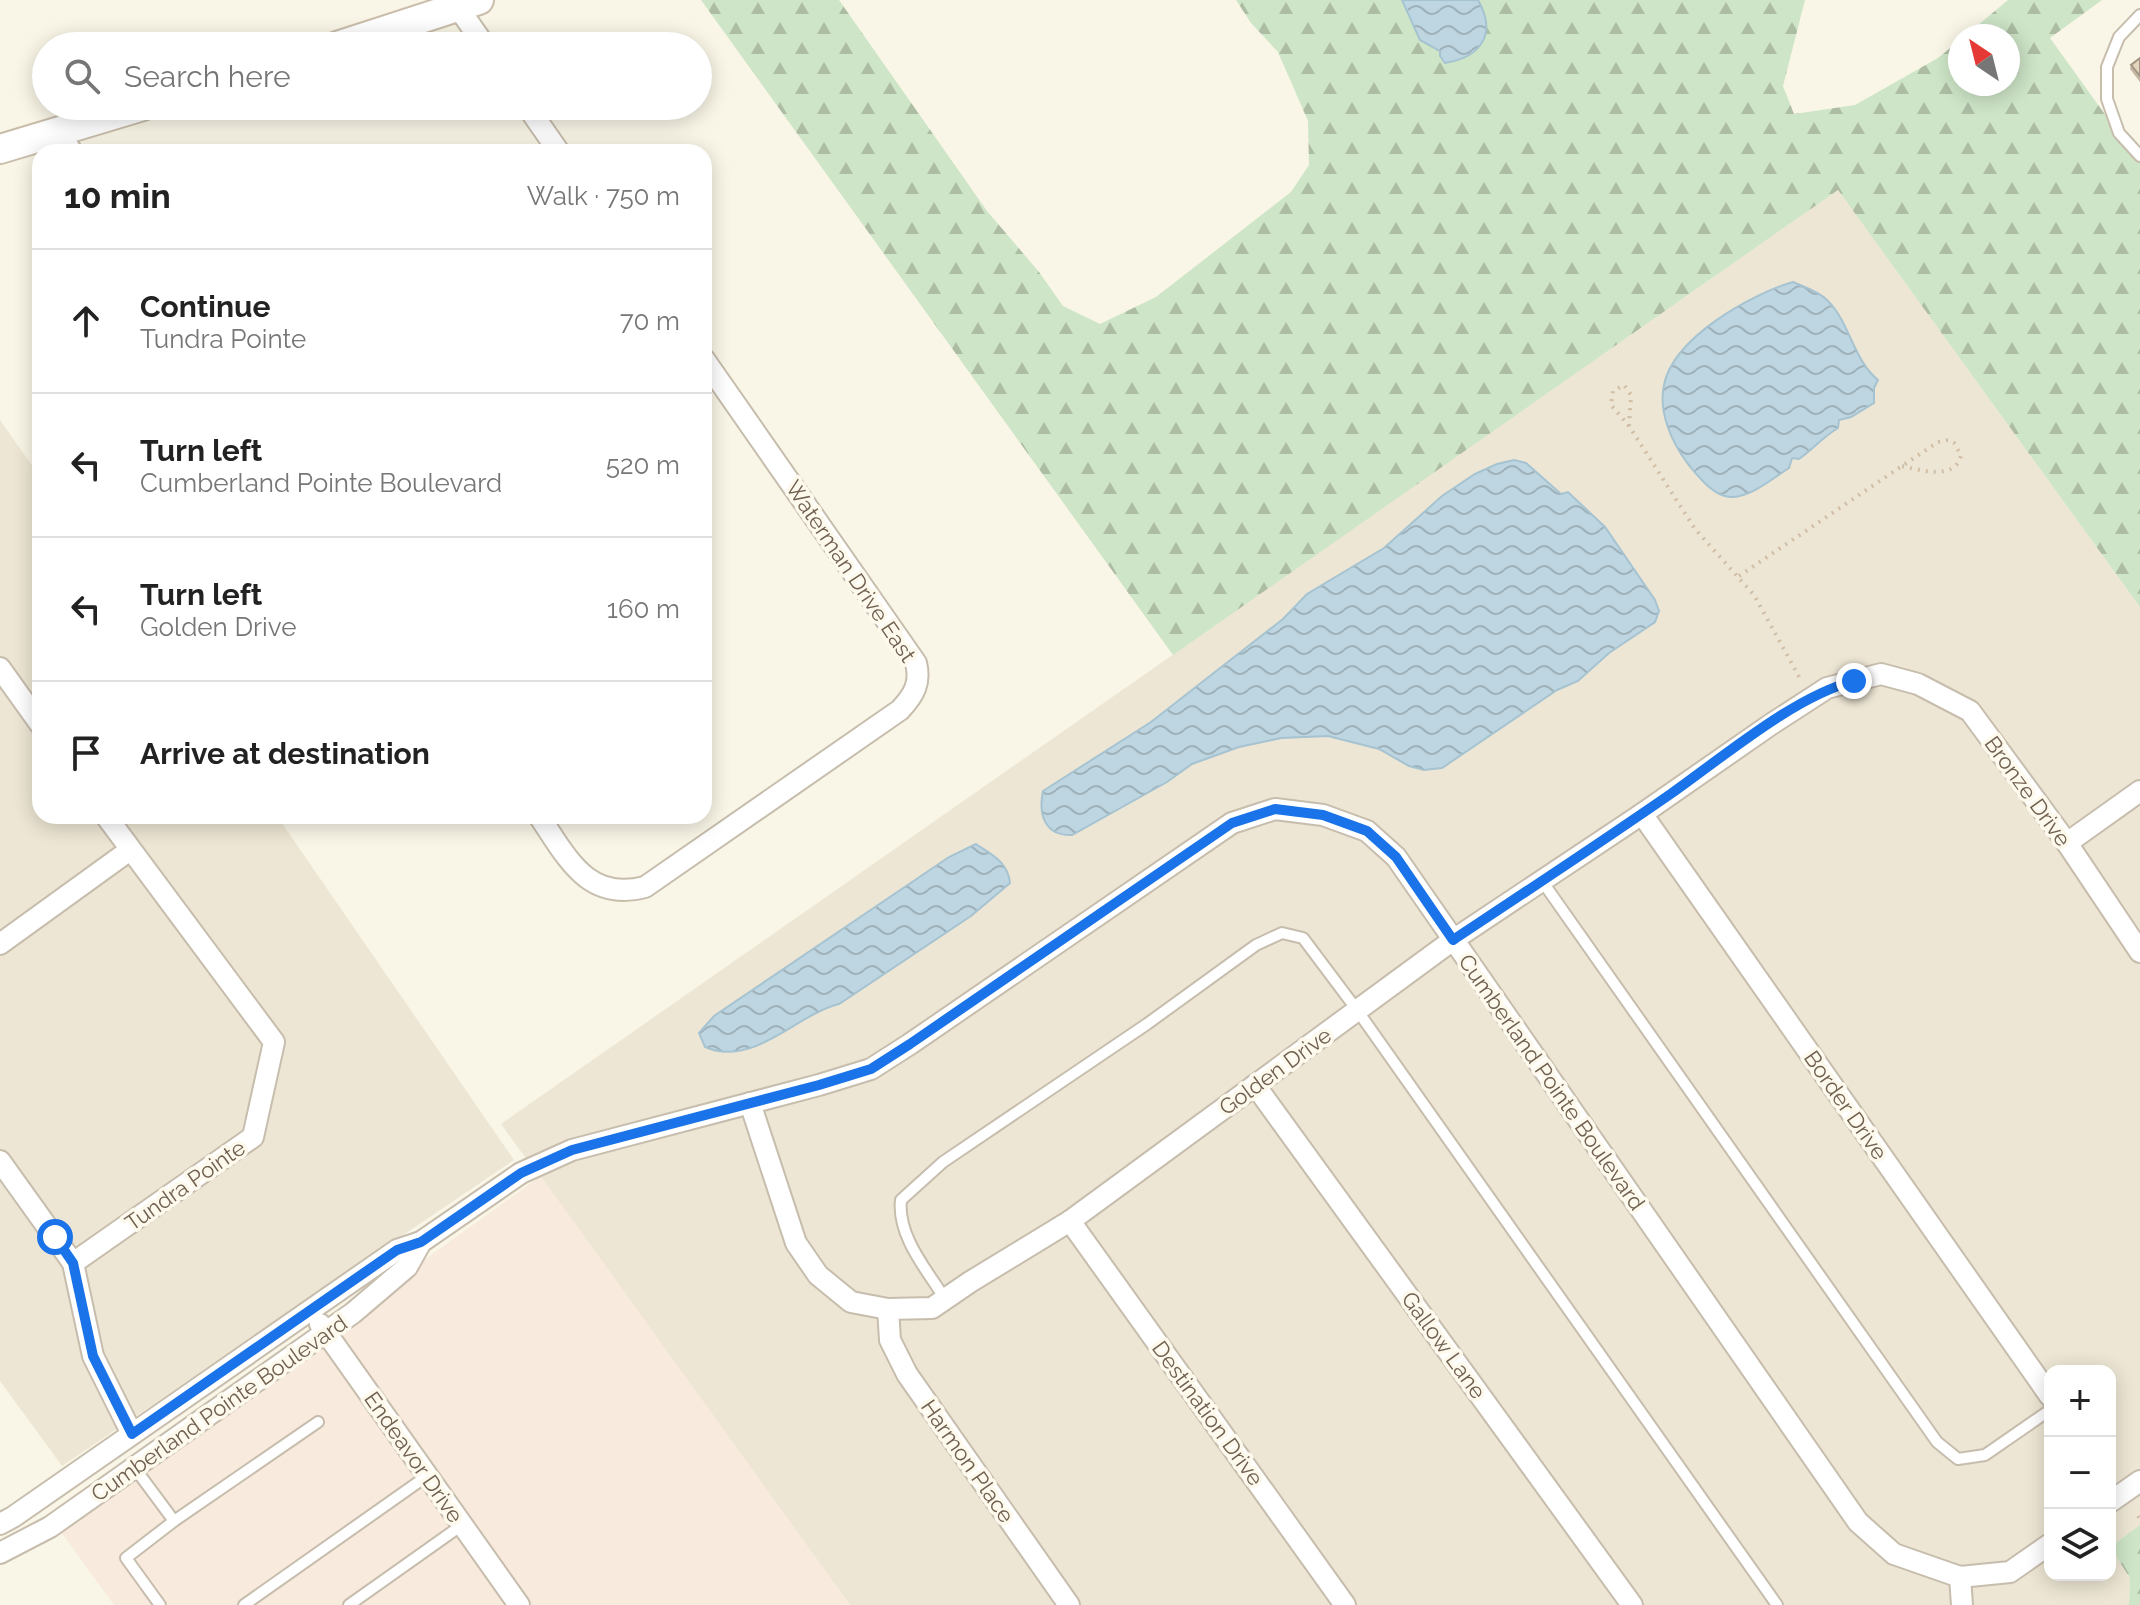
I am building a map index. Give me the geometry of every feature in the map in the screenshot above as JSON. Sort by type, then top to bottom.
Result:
[{"type":"main road","points":[[380,32],[468,3]]},
{"type":"main road","points":[[65,142],[113,120]]},
{"type":"main road","points":[[0,149],[32,146]]},
{"type":"street","points":[[468,3],[479,32]]},
{"type":"street","points":[[537,120],[553,144]]},
{"type":"street","name":"Waterman Drive East","points":[[544,824],[574,867],[587,880],[616,890],[633,890],[660,879],[900,710],[911,699],[919,675],[916,663],[712,370]]},
{"type":"street","points":[[0,668],[32,713]]},
{"type":"street","name":"Golden Drive","points":[[750,1103],[796,1243],[818,1275],[851,1302],[888,1309],[932,1308],[1070,1221],[1453,940],[1811,698],[1827,688],[1881,674]]},
{"type":"street","name":"Bronze Drive","points":[[1881,674],[1918,684],[1970,711],[2067,843],[2140,952]]},
{"type":"street","points":[[2067,843],[2140,791]]},
{"type":"street","name":"Cumberland Pointe Boulevard","points":[[0,1524],[397,1250],[421,1242],[509,1180],[544,1162],[587,1146],[871,1069],[1232,823],[1275,809],[1323,815],[1367,831],[1396,857],[1858,1522],[1894,1554],[1960,1577],[2010,1572],[2044,1548]]},
{"type":"street","name":"Border Drive","points":[[1642,814],[2044,1387]]},
{"type":"street","name":"Tundra Pointe","points":[[73,1263],[253,1137],[274,1042],[112,824]]},
{"type":"street","points":[[0,944],[130,850]]},
{"type":"street","name":"Gallow Lane","points":[[1255,1085],[1632,1605]]},
{"type":"street","points":[[0,1161],[73,1263],[93,1356],[132,1434]]},
{"type":"street","name":"Destination Drive","points":[[1070,1221],[1345,1605]]},
{"type":"street","name":"Cumberland Pointe Boulevard","points":[[0,1553],[50,1527],[326,1333],[407,1267],[421,1242]]},
{"type":"street","name":"Harmon Place","points":[[888,1309],[890,1340],[907,1374],[1069,1605]]},
{"type":"street","name":"Endeavor Drive","points":[[310,1310],[519,1605]]},
{"type":"street","points":[[2116,1492],[2140,1481]]},
{"type":"street","points":[[1960,1577],[1962,1605]]},
{"type":"lane","points":[[2140,15],[2119,37],[2107,67],[2107,99],[2119,133],[2140,156]]},
{"type":"lane","points":[[1542,881],[1937,1442],[1958,1459],[1985,1455],[2044,1414]]},
{"type":"lane","points":[[945,1299],[910,1242],[900,1212],[901,1200],[943,1162],[1147,1024],[1256,945],[1282,933],[1303,938],[1777,1605]]},
{"type":"lane","points":[[160,1605],[126,1558],[174,1521],[318,1422]]},
{"type":"lane","points":[[134,1467],[174,1521]]},
{"type":"lane","points":[[244,1605],[427,1476]]},
{"type":"lane","points":[[349,1605],[462,1525]]},
{"type":"path","points":[[1629,426],[1631,395],[1624,385],[1613,391],[1610,398],[1616,412],[1629,426],[1695,529],[1717,557],[1739,576],[1764,610],[1811,698]]},
{"type":"path","points":[[1739,576],[1902,466],[1943,440],[1954,443],[1961,455],[1960,462],[1954,467],[1934,473],[1902,466]]},
{"type":"shaded area","points":[[1838,190],[2140,607],[2140,1525],[2116,1543],[2116,1365],[2044,1365],[2044,1581],[2116,1581],[2116,1556],[2130,1578],[2129,1605],[850,1605],[501,1124]]},
{"type":"shaded area","points":[[0,420],[32,466],[32,824],[283,824],[514,1160],[62,1466],[0,1381]]},
{"type":"shaded area","points":[[541,1176],[850,1605],[114,1605],[56,1525]]},
{"type":"green space","points":[[701,0],[839,0],[987,211],[1039,272],[1063,306],[1100,324],[1156,297],[1291,192],[1309,165],[1308,121],[1278,52],[1251,23],[1236,0],[1805,0],[1783,86],[1794,114],[1855,105],[1948,50],[1948,96],[2020,96],[2020,24],[1979,24],[2008,0],[2102,0],[2050,38],[2140,163],[2140,607],[1838,190],[1173,655]]},
{"type":"green space","points":[[2140,1525],[2140,1605],[2129,1605],[2130,1578],[2116,1556],[2116,1543]]},
{"type":"water","points":[[1402,0],[1478,0],[1486,23],[1482,42],[1468,55],[1445,63],[1440,51],[1420,40]]},
{"type":"water","points":[[1793,282],[1819,294],[1835,309],[1863,362],[1878,380],[1874,388],[1874,403],[1851,417],[1839,420],[1838,428],[1799,459],[1792,458],[1789,468],[1761,487],[1738,496],[1724,496],[1701,479],[1677,447],[1665,416],[1664,385],[1670,368],[1682,351],[1716,320],[1756,297]]},
{"type":"water","points":[[1514,460],[1526,463],[1561,494],[1568,492],[1605,527],[1655,600],[1659,611],[1655,622],[1609,653],[1578,681],[1557,690],[1442,768],[1424,770],[1409,766],[1379,749],[1328,736],[1281,738],[1239,747],[1192,764],[1167,782],[1072,835],[1050,828],[1043,816],[1043,791],[1151,722],[1283,619],[1307,594],[1384,548],[1442,496],[1475,474]]},
{"type":"water","points":[[976,844],[1003,864],[1010,883],[971,916],[839,1004],[806,1018],[774,1038],[740,1051],[723,1052],[705,1047],[699,1033],[714,1016],[949,857]]},
{"type":"building","points":[[2140,58],[2140,76],[2131,65]]},
{"type":"route","points":[[55,1237],[73,1263],[93,1356],[132,1434],[347,1283],[397,1250],[421,1242],[521,1173],[572,1150],[871,1069],[1232,823],[1275,809],[1323,815],[1367,831],[1396,857],[1453,940],[1827,688],[1854,681]]}]
